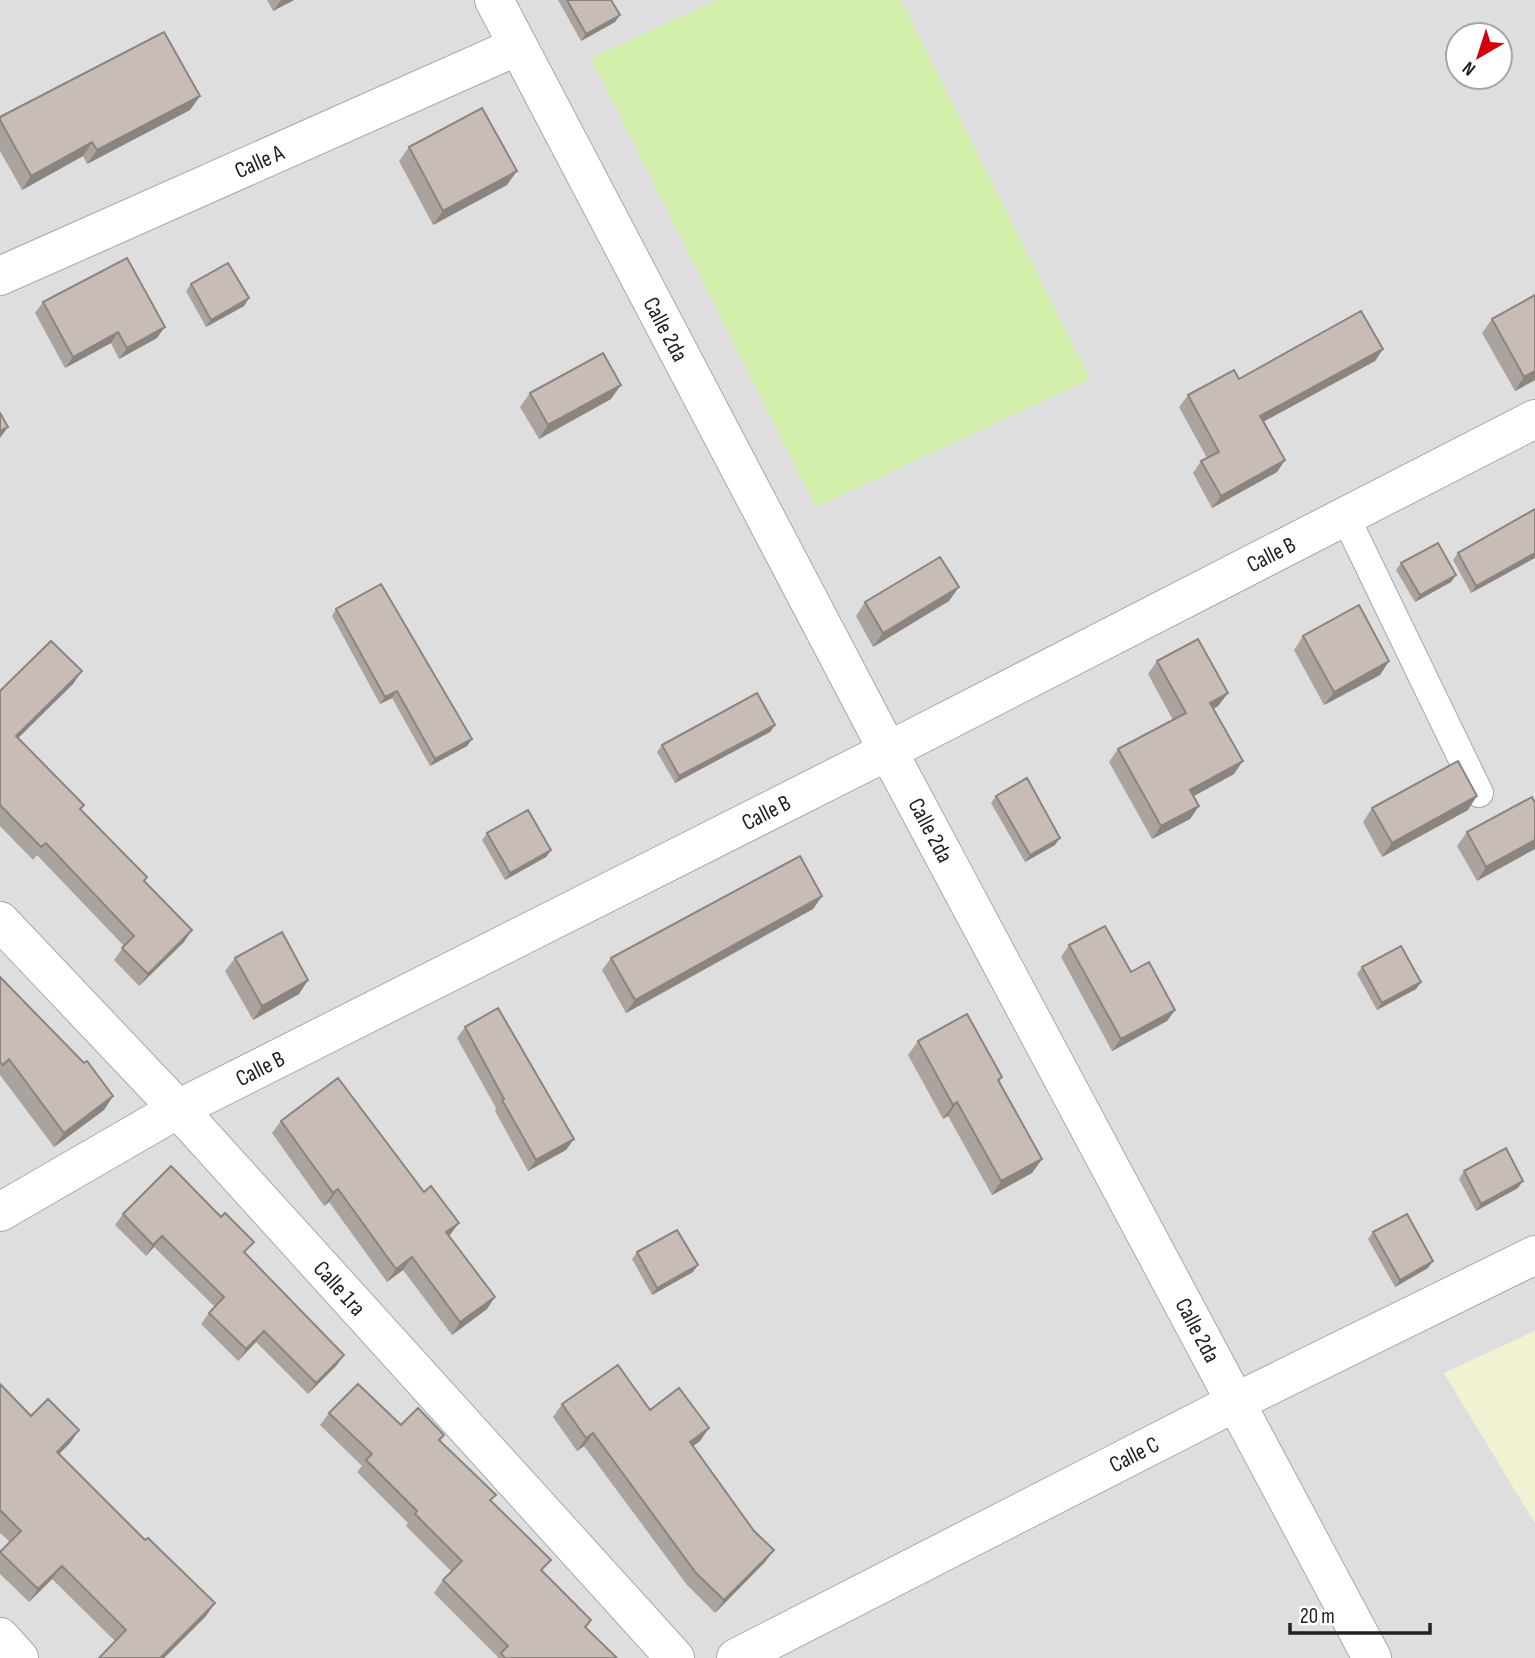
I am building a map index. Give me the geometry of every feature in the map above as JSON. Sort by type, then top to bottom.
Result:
[{"type":"street","name":"Calle 2da","points":[[494,0],[888,751],[1372,1658]]},
{"type":"street","name":"Calle A","points":[[0,276],[518,46]]},
{"type":"street","name":"Calle B","points":[[0,1212],[178,1109],[888,751],[1535,419]]},
{"type":"street","name":"Calle 1ra","points":[[0,921],[178,1109],[675,1658]]},
{"type":"street","name":"Calle C","points":[[736,1658],[1236,1402],[1535,1255]]},
{"type":"street","points":[[0,1637],[19,1658]]},
{"type":"lane","points":[[1345,516],[1479,793]]},
{"type":"shaded area","points":[[0,0],[718,0],[592,58],[1090,379],[901,0],[1535,0],[1535,1331],[1444,1373],[1535,1523],[1535,1658],[0,1658]]},
{"type":"green space","points":[[718,0],[901,0],[1090,379],[816,507],[591,58]]},
{"type":"green space","points":[[1535,1331],[1535,1523],[1444,1373]]},
{"type":"building","points":[[567,0],[611,0],[620,15],[586,34]]},
{"type":"building","points":[[164,32],[200,96],[97,150],[92,142],[31,176],[0,117]]},
{"type":"building","points":[[482,108],[517,171],[443,211],[409,147]]},
{"type":"building","points":[[127,258],[165,327],[127,348],[118,332],[73,357],[43,302]]},
{"type":"building","points":[[228,263],[249,298],[211,320],[191,284]]},
{"type":"building","points":[[1535,295],[1535,371],[1524,377],[1492,319]]},
{"type":"building","points":[[1361,311],[1383,349],[1260,416],[1285,460],[1221,496],[1201,461],[1219,452],[1188,395],[1234,370],[1239,379]]},
{"type":"building","points":[[603,353],[621,385],[548,425],[530,393]]},
{"type":"building","points":[[0,413],[8,427],[0,431]]},
{"type":"building","points":[[1535,509],[1535,553],[1476,586],[1458,553]]},
{"type":"building","points":[[1438,543],[1456,575],[1420,595],[1401,563]]},
{"type":"building","points":[[940,557],[959,587],[883,633],[865,602]]},
{"type":"building","points":[[381,584],[472,739],[435,759],[397,691],[385,697],[336,609]]},
{"type":"building","points":[[1359,605],[1389,661],[1334,692],[1303,636]]},
{"type":"building","points":[[1198,639],[1228,693],[1210,703],[1243,761],[1190,790],[1199,806],[1161,826],[1118,749],[1186,713],[1157,661]]},
{"type":"building","points":[[51,641],[82,671],[16,736],[84,805],[80,809],[147,877],[144,881],[192,930],[148,974],[122,948],[134,936],[46,843],[41,847],[0,805],[0,691]]},
{"type":"building","points":[[757,693],[775,725],[679,776],[662,745]]},
{"type":"building","points":[[1458,761],[1477,796],[1392,843],[1372,808]]},
{"type":"building","points":[[1027,778],[1060,838],[1030,855],[996,796]]},
{"type":"building","points":[[1532,797],[1535,803],[1535,840],[1486,867],[1467,832]]},
{"type":"building","points":[[528,810],[551,850],[510,873],[487,833]]},
{"type":"building","points":[[800,856],[822,896],[635,1000],[611,958]]},
{"type":"building","points":[[1105,926],[1131,972],[1149,962],[1175,1010],[1121,1039],[1069,945]]},
{"type":"building","points":[[282,932],[308,980],[262,1006],[235,958]]},
{"type":"building","points":[[1401,946],[1421,982],[1382,1003],[1362,967]]},
{"type":"building","points":[[0,977],[84,1063],[87,1061],[113,1096],[64,1133],[9,1059],[3,1065],[0,1062]]},
{"type":"building","points":[[498,1008],[574,1139],[536,1160],[465,1027]]},
{"type":"building","points":[[967,1014],[1002,1077],[998,1080],[1042,1159],[1001,1181],[957,1102],[953,1105],[918,1041]]},
{"type":"building","points":[[338,1078],[424,1192],[431,1186],[459,1223],[446,1232],[495,1297],[460,1322],[412,1257],[396,1269],[338,1189],[333,1193],[281,1121]]},
{"type":"building","points":[[1506,1148],[1523,1181],[1481,1204],[1464,1171]]},
{"type":"building","points":[[171,1166],[221,1217],[225,1213],[254,1242],[244,1252],[344,1355],[316,1383],[264,1331],[246,1349],[209,1313],[224,1297],[162,1236],[153,1245],[123,1214]]},
{"type":"building","points":[[1407,1214],[1433,1261],[1400,1280],[1373,1232]]},
{"type":"building","points":[[677,1230],[698,1265],[657,1288],[637,1252]]},
{"type":"building","points":[[618,1365],[650,1410],[679,1388],[709,1428],[690,1442],[754,1531],[774,1550],[724,1600],[696,1573],[593,1433],[586,1438],[562,1404]]},
{"type":"building","points":[[0,1384],[31,1416],[48,1399],[79,1430],[57,1452],[145,1540],[148,1538],[215,1603],[160,1658],[99,1658],[126,1630],[62,1566],[38,1589],[0,1552],[21,1531],[0,1510]]},
{"type":"building","points":[[358,1384],[401,1425],[418,1408],[444,1435],[439,1440],[496,1495],[490,1500],[551,1560],[541,1570],[591,1620],[585,1627],[617,1658],[505,1658],[501,1653],[508,1646],[443,1580],[462,1561],[366,1460],[372,1454],[329,1413]]}]
